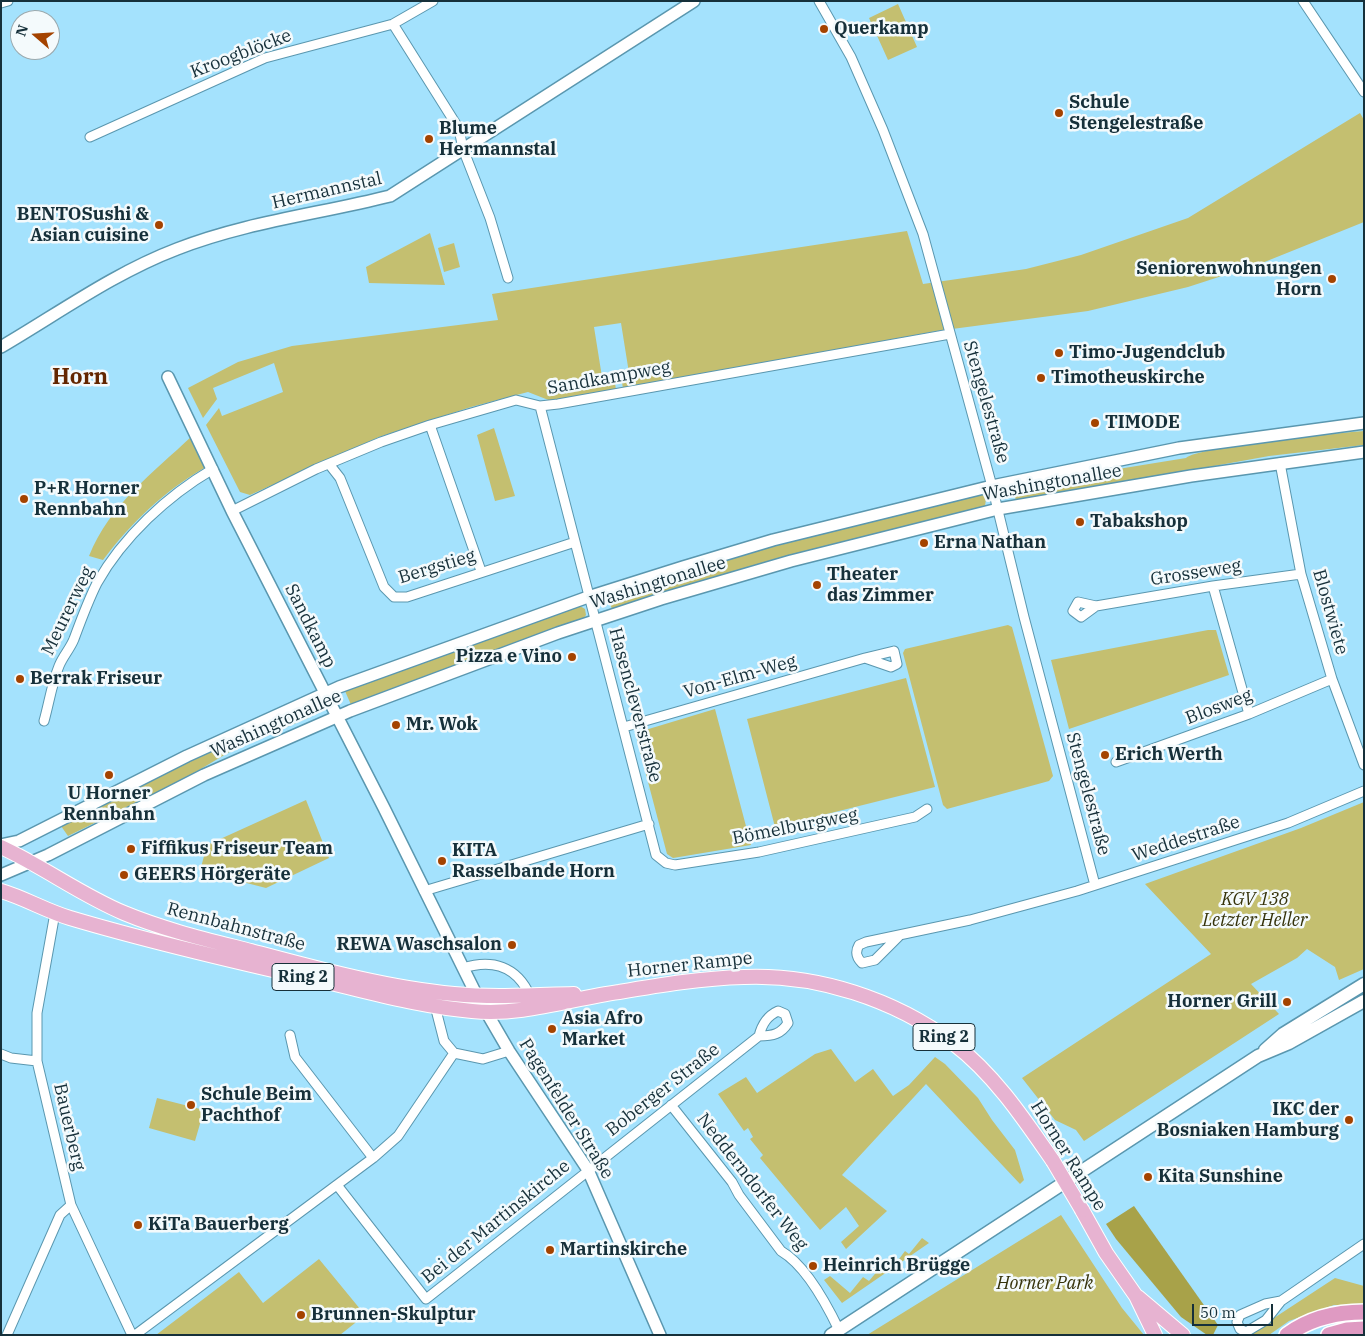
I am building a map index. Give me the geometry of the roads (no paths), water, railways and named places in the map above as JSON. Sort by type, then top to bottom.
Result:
[{"type":"highway","points":[[1288,1335],[1302,1325],[1316,1319],[1364,1312]]},
{"type":"highway","points":[[1329,1335],[1347,1330],[1364,1329]]},
{"type":"main road","name":"Rennbahnstraße","points":[[1,846],[33,862],[76,889],[123,913],[166,928],[337,972],[435,992],[477,996]]},
{"type":"main road","name":"Rennbahnstraße","points":[[1,891],[55,913],[286,973],[436,1006],[487,1013]]},
{"type":"main road","name":"Horner Rampe","points":[[487,1013],[526,1011],[612,992],[689,981],[744,977],[791,979],[828,985],[879,1002],[912,1018],[954,1044],[990,1078],[1014,1106],[1053,1161],[1106,1253],[1136,1296],[1155,1335]]},
{"type":"main road","points":[[835,1332],[1258,1056],[1283,1034],[1364,984]]},
{"type":"main road","name":"Horner Rampe","points":[[477,996],[530,996],[612,992]]},
{"type":"main road","points":[[1258,1056],[1289,1043],[1364,1001]]},
{"type":"main road","name":"Horner Rampe","points":[[1136,1296],[1183,1335]]},
{"type":"street","points":[[1,3],[8,1]]},
{"type":"street","name":"Kroogblöcke","points":[[90,136],[265,58],[393,24],[433,1]]},
{"type":"street","name":"Hermannstal","points":[[1,346],[114,279],[176,249],[241,228],[347,207],[390,196],[694,1]]},
{"type":"street","name":"Stengelestraße","points":[[819,1],[851,57],[884,130],[923,234],[992,486],[1024,618],[1095,885]]},
{"type":"street","points":[[1303,1],[1364,92]]},
{"type":"street","points":[[393,24],[459,129],[463,149],[490,218],[508,278]]},
{"type":"street","name":"Sandkampweg","points":[[232,511],[329,464],[381,442],[430,425],[516,400],[540,406],[950,334]]},
{"type":"street","name":"Sandkamp","points":[[168,377],[232,511],[384,808],[477,996]]},
{"type":"street","name":"Hasencleverstraße","points":[[540,406],[656,855],[666,863]]},
{"type":"street","name":"Washingtonallee","points":[[1,846],[18,841],[187,756],[325,694],[406,662],[588,597],[773,540],[992,486],[1179,448],[1364,423]]},
{"type":"street","points":[[430,425],[480,571]]},
{"type":"street","name":"Washingtonallee","points":[[1,875],[33,862],[204,775],[336,717],[596,619],[791,561],[998,509],[1280,463],[1364,452]]},
{"type":"street","name":"Blostwiete","points":[[1280,463],[1301,574],[1332,679],[1364,765]]},
{"type":"street","name":"Bergstieg","points":[[329,464],[340,478],[384,587],[394,597],[406,597],[480,571],[575,542]]},
{"type":"street","name":"Meurerweg","points":[[44,721],[59,665],[73,642],[84,612],[107,568],[153,514],[176,494],[213,469]]},
{"type":"street","name":"Grosseweg","points":[[1096,606],[1214,586],[1301,574]]},
{"type":"street","points":[[1214,586],[1249,714]]},
{"type":"street","name":"Von-Elm-Weg","points":[[624,727],[865,658]]},
{"type":"street","name":"Blosweg","points":[[1116,762],[1249,714],[1332,679]]},
{"type":"street","name":"Weddestraße","points":[[899,936],[970,920],[1095,885],[1288,822],[1364,791]]},
{"type":"street","name":"Bömelburgweg","points":[[666,863],[676,865],[787,846],[915,817],[927,809]]},
{"type":"street","points":[[424,891],[649,824]]},
{"type":"street","name":"Bauerberg","points":[[55,913],[37,1013],[37,1061],[70,1205],[134,1335]]},
{"type":"street","points":[[463,968],[478,963],[505,968],[517,976],[530,996]]},
{"type":"street","points":[[477,996],[487,1013]]},
{"type":"street","points":[[436,1006],[444,1041],[454,1053],[483,1059],[509,1051]]},
{"type":"street","name":"Pagenfelder Straße","points":[[487,1013],[509,1051],[588,1170],[660,1335]]},
{"type":"street","points":[[290,1035],[295,1057],[373,1158]]},
{"type":"street","name":"Boberger Straße","points":[[588,1170],[759,1036]]},
{"type":"street","points":[[134,1335],[373,1158],[398,1136],[454,1053]]},
{"type":"street","points":[[1,1054],[10,1058],[37,1061]]},
{"type":"street","name":"Nedderndorfer Weg","points":[[671,1105],[732,1182],[739,1195],[781,1251],[789,1256],[814,1287],[835,1332]]},
{"type":"street","name":"Bei der Martinskirche","points":[[337,1185],[426,1299],[588,1170]]},
{"type":"street","points":[[7,1335],[60,1214],[70,1205]]},
{"type":"street","points":[[1281,1301],[1265,1304],[1240,1315],[1237,1322],[1240,1329],[1246,1332],[1254,1329],[1266,1320],[1281,1301],[1364,1244]]},
{"type":"place","name":"Querkamp","points":[[824,29]]},
{"type":"place","name":"Schule Stengelestraße","points":[[1059,113]]},
{"type":"place","name":"Blume Hermannstal","points":[[429,139]]},
{"type":"place","name":"BENTOSushi & Asian cuisine","points":[[159,225]]},
{"type":"place","name":"Seniorenwohnungen Horn","points":[[1332,279]]},
{"type":"place","name":"Timo-Jugendclub","points":[[1059,353]]},
{"type":"place","name":"Timotheuskirche","points":[[1041,378]]},
{"type":"place","name":"TIMODE","points":[[1095,423]]},
{"type":"place","name":"P+R Horner Rennbahn","points":[[24,499]]},
{"type":"place","name":"Tabakshop","points":[[1080,522]]},
{"type":"place","name":"Erna Nathan","points":[[924,543]]},
{"type":"place","name":"Theater das Zimmer","points":[[817,585]]},
{"type":"place","name":"Pizza e Vino","points":[[572,657]]},
{"type":"place","name":"Berrak Friseur","points":[[20,679]]},
{"type":"place","name":"Mr. Wok","points":[[396,725]]},
{"type":"place","name":"Erich Werth","points":[[1105,755]]},
{"type":"place","name":"U Horner Rennbahn","points":[[109,775]]},
{"type":"place","name":"Fiffikus Friseur Team","points":[[131,849]]},
{"type":"place","name":"KITA Rasselbande Horn","points":[[442,861]]},
{"type":"place","name":"GEERS Hörgeräte","points":[[124,875]]},
{"type":"place","name":"REWA Waschsalon","points":[[512,945]]},
{"type":"place","name":"Horner Grill","points":[[1287,1002]]},
{"type":"place","name":"Asia Afro Market","points":[[552,1029]]},
{"type":"place","name":"Schule Beim Pachthof","points":[[191,1105]]},
{"type":"place","name":"IKC der Bosniaken Hamburg","points":[[1349,1120]]},
{"type":"place","name":"Kita Sunshine","points":[[1148,1177]]},
{"type":"place","name":"KiTa Bauerberg","points":[[138,1225]]},
{"type":"place","name":"Martinskirche","points":[[550,1250]]},
{"type":"place","name":"Heinrich Brügge","points":[[813,1266]]},
{"type":"place","name":"Brunnen-Skulptur","points":[[301,1315]]},
{"type":"district","name":"Horn","points":[[80,378]]},
{"type":"park label","name":"KGV 138 Letzter Heller","points":[[1255,910]]},
{"type":"park label","name":"Horner Park","points":[[1045,1284]]}]
